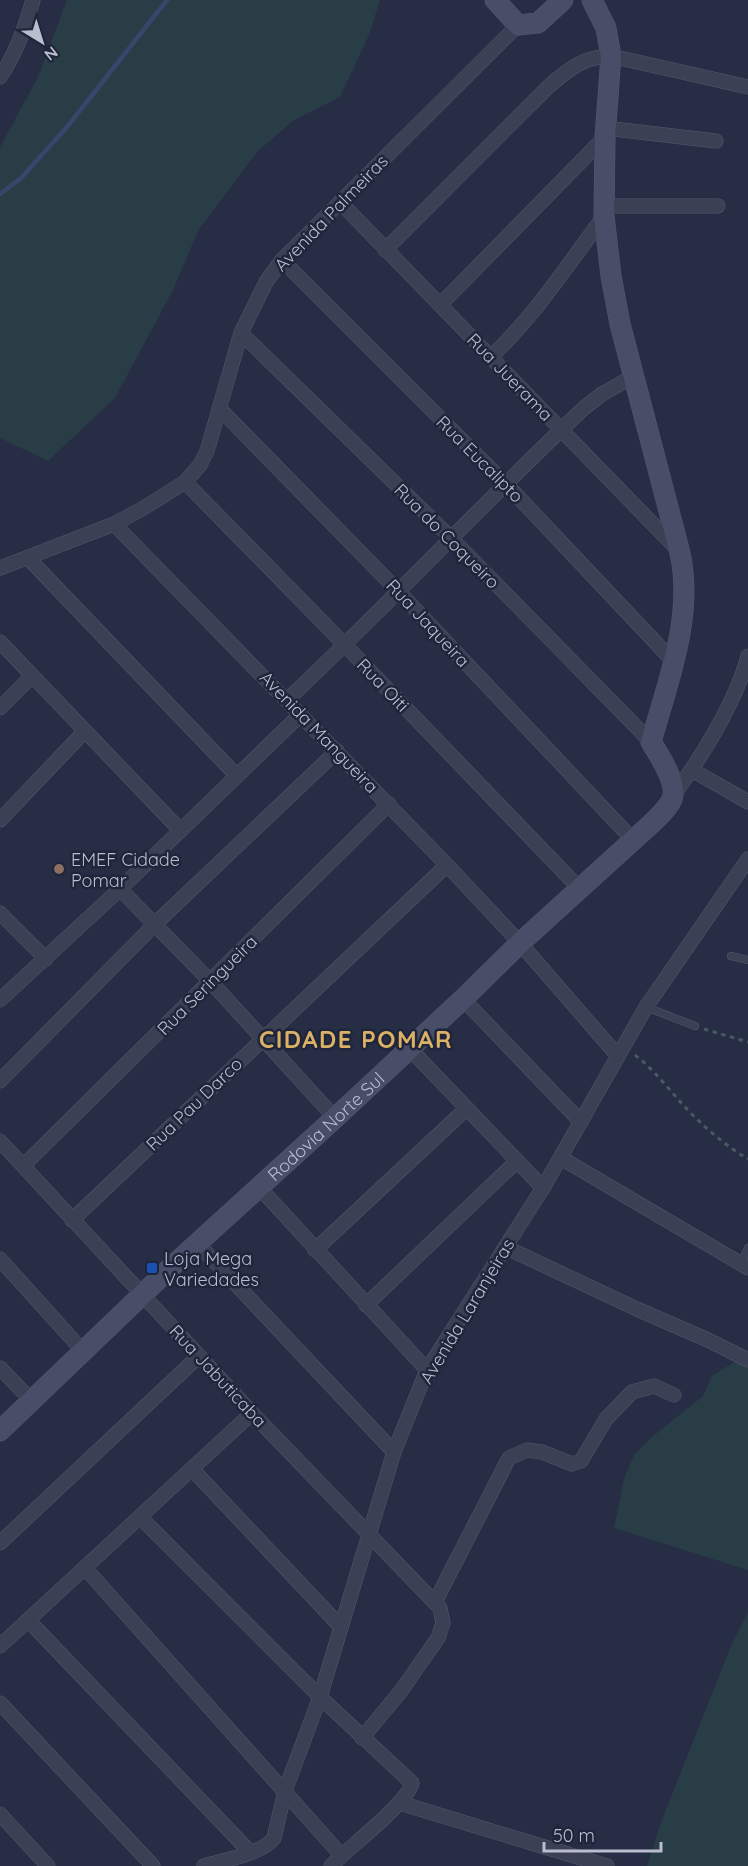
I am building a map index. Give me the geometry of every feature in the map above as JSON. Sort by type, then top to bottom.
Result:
[{"type":"street","points":[[0,77],[24,30],[33,0]]},
{"type":"street","points":[[495,0],[518,25]]},
{"type":"street","points":[[518,25],[544,0]]},
{"type":"street","points":[[518,25],[538,23],[563,0]]},
{"type":"street","points":[[592,0],[606,28],[611,56],[605,132],[604,211],[620,324],[684,571],[685,596],[674,662],[651,742],[670,779],[673,796]]},
{"type":"street","name":"Avenida Palmeiras","points":[[0,568],[114,524],[185,482],[200,465],[207,451],[241,333],[266,282],[282,260],[518,25]]},
{"type":"street","points":[[385,250],[548,87],[576,65],[597,56],[611,56],[748,87]]},
{"type":"street","points":[[605,132],[716,141]]},
{"type":"street","points":[[440,305],[605,132]]},
{"type":"street","name":"Rua Juerama","points":[[340,202],[680,553]]},
{"type":"street","points":[[604,211],[718,206]]},
{"type":"street","points":[[491,357],[525,323],[541,303],[604,211]]},
{"type":"street","name":"Rua Eucalipto","points":[[282,260],[506,484],[674,662]]},
{"type":"street","name":"Rua do Coqueiro","points":[[241,333],[451,538],[651,742]]},
{"type":"street","points":[[287,700],[399,592],[561,429],[594,399],[634,376]]},
{"type":"street","name":"Rua Jaqueira","points":[[219,408],[399,592],[634,841]]},
{"type":"street","name":"Rua Oiti","points":[[185,482],[580,890]]},
{"type":"street","name":"Avenida Mangueira","points":[[114,524],[447,864],[520,943],[617,1055]]},
{"type":"street","points":[[28,558],[237,776]]},
{"type":"street","points":[[0,642],[180,830]]},
{"type":"street","name":"Rodovia Norte Sul","points":[[0,1431],[82,1350],[464,999],[520,943],[634,841],[667,808],[692,770],[728,704],[748,656]]},
{"type":"street","points":[[0,708],[32,676]]},
{"type":"street","points":[[0,1000],[120,889],[301,714]]},
{"type":"street","points":[[0,820],[85,731]]},
{"type":"street","points":[[0,1081],[155,924],[337,751]]},
{"type":"street","points":[[692,770],[748,802]]},
{"type":"street","name":"Rua Seringueira","points":[[23,1166],[389,804]]},
{"type":"street","name":"Avenida Laranjeiras","points":[[204,1866],[250,1852],[269,1844],[274,1838],[285,1791],[320,1697],[394,1452],[427,1370],[543,1188],[617,1055],[646,1008],[748,859]]},
{"type":"street","name":"Rua Pau Darco","points":[[72,1220],[447,864]]},
{"type":"street","points":[[120,889],[211,982],[335,1118]]},
{"type":"street","points":[[0,913],[46,958]]},
{"type":"street","points":[[464,999],[581,1122]]},
{"type":"street","points":[[410,1049],[543,1188]]},
{"type":"street","points":[[315,1250],[466,1109]]},
{"type":"street","name":"Rua Jabuticaba","points":[[0,1141],[252,1413],[438,1605]]},
{"type":"street","points":[[561,1158],[744,1265]]},
{"type":"street","points":[[366,1305],[516,1162]]},
{"type":"street","points":[[259,1187],[427,1370]]},
{"type":"street","points":[[197,1243],[394,1452]]},
{"type":"street","points":[[505,1247],[748,1360]]},
{"type":"street","points":[[0,1259],[82,1350]]},
{"type":"street","points":[[0,1543],[200,1356]]},
{"type":"street","points":[[0,1368],[32,1401]]},
{"type":"street","points":[[362,1738],[401,1691],[434,1645],[443,1623],[438,1605],[509,1458],[527,1450],[542,1452],[572,1464],[581,1461],[606,1419],[632,1392],[654,1386],[674,1395]]},
{"type":"street","points":[[0,1646],[252,1413]]},
{"type":"street","points":[[192,1469],[340,1627]]},
{"type":"street","points":[[140,1517],[320,1697],[412,1783],[400,1803],[331,1866]]},
{"type":"street","points":[[85,1568],[341,1856]]},
{"type":"street","points":[[28,1620],[250,1852]]},
{"type":"street","points":[[0,1703],[153,1866]]},
{"type":"street","points":[[400,1803],[607,1866]]},
{"type":"street","points":[[0,1814],[48,1866]]},
{"type":"lane","points":[[731,956],[748,960]]},
{"type":"lane","points":[[646,1008],[695,1026]]},
{"type":"lane","points":[[744,1265],[748,1248]]},
{"type":"path","points":[[695,1026],[748,1042]]},
{"type":"path","points":[[617,1055],[627,1053],[636,1056],[685,1107],[732,1149],[748,1159]]},
{"type":"shaded area","points":[[67,0],[380,0],[369,35],[340,97],[294,120],[257,152],[198,231],[173,290],[115,398],[48,461],[0,438],[0,147],[38,77]]},
{"type":"shaded area","points":[[739,1359],[748,1360],[748,1570],[614,1528],[624,1479],[634,1455],[652,1437],[703,1396],[712,1376]]},
{"type":"shaded area","points":[[748,1613],[748,1866],[647,1866],[660,1825],[732,1643]]},
{"type":"waterway","points":[[0,194],[21,178],[67,127],[167,0]]},
{"type":"place","name":"EMEF Cidade Pomar","points":[[59,869]]},
{"type":"place","name":"Loja Mega Variedades","points":[[152,1268]]},
{"type":"district","name":"CIDADE POMAR","points":[[356,1039]]}]
